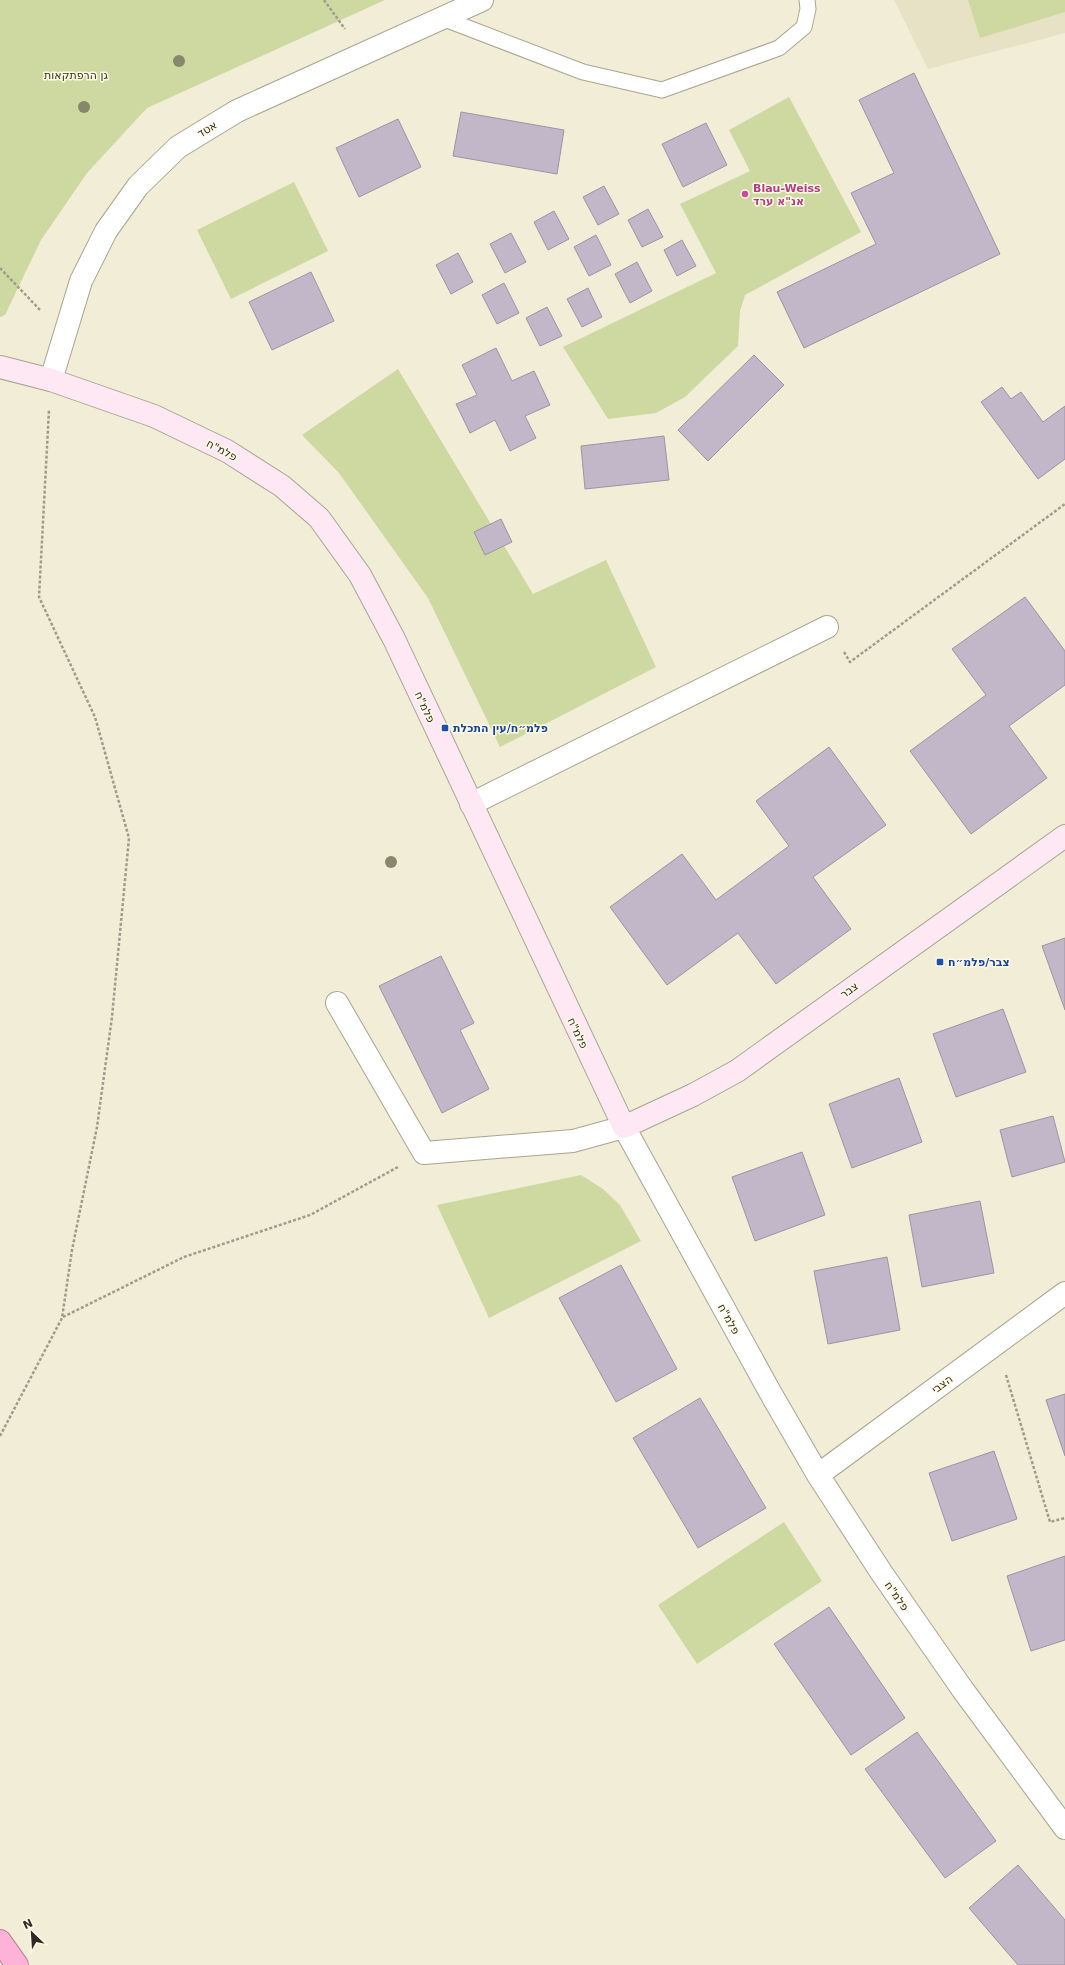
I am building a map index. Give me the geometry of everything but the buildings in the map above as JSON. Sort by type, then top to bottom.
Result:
[{"type":"highway","points":[[0,1941],[17,1965]]},
{"type":"street","name":"אטד","points":[[51,380],[82,281],[106,230],[138,186],[178,147],[236,111],[482,0]]},
{"type":"street","name":"פלמ\"ח","points":[[0,367],[51,380],[154,416],[227,451],[282,486],[319,518],[360,575],[394,639],[624,1127],[770,1392],[818,1475],[881,1572],[963,1690],[1065,1828]]},
{"type":"street","points":[[471,804],[827,627]]},
{"type":"street","name":"צבר","points":[[624,1127],[693,1095],[737,1071],[1065,836]]},
{"type":"street","points":[[337,1003],[424,1153],[573,1140],[624,1127]]},
{"type":"street","name":"הצבי","points":[[818,1475],[1065,1293]]},
{"type":"lane","points":[[442,18],[583,72],[662,90],[780,48],[804,27],[808,9],[808,0]]},
{"type":"path","points":[[324,0],[363,54]]},
{"type":"path","points":[[0,268],[64,336]]},
{"type":"path","points":[[0,1436],[62,1318],[72,1250],[97,1127],[112,1016],[129,838],[95,717],[39,597],[51,380]]},
{"type":"path","points":[[827,627],[850,662],[1065,504]]},
{"type":"path","points":[[62,1318],[184,1257],[310,1214],[424,1153]]},
{"type":"path","points":[[996,1344],[1050,1522],[1065,1518]]},
{"type":"shaded area","points":[[894,0],[1065,0],[1065,33],[928,69]]},
{"type":"green space","name":"גן הרפתקאות","points":[[0,0],[385,0],[147,108],[87,173],[41,240],[5,315],[0,317]]},
{"type":"green space","points":[[968,0],[1065,0],[1065,12],[980,38]]},
{"type":"green space","points":[[789,97],[861,232],[745,295],[740,311],[738,346],[685,397],[656,413],[608,419],[563,347],[716,273],[680,204],[750,171],[729,130]]},
{"type":"green space","points":[[294,182],[328,251],[231,299],[197,230]]},
{"type":"green space","points":[[398,369],[533,594],[606,560],[656,667],[500,747],[428,598],[339,473],[302,435]]},
{"type":"green space","points":[[581,1175],[603,1189],[620,1205],[641,1241],[489,1318],[437,1205]]},
{"type":"green space","points":[[784,1522],[822,1581],[697,1664],[658,1605]]},
{"type":"place","name":"Blau-Weiss אנ\"א ערד","points":[[745,194]]},
{"type":"place","name":"פלמ״ח/עין התכלת","points":[[445,728]]},
{"type":"place","name":"צבר/פלמ״ח","points":[[940,962]]}]
